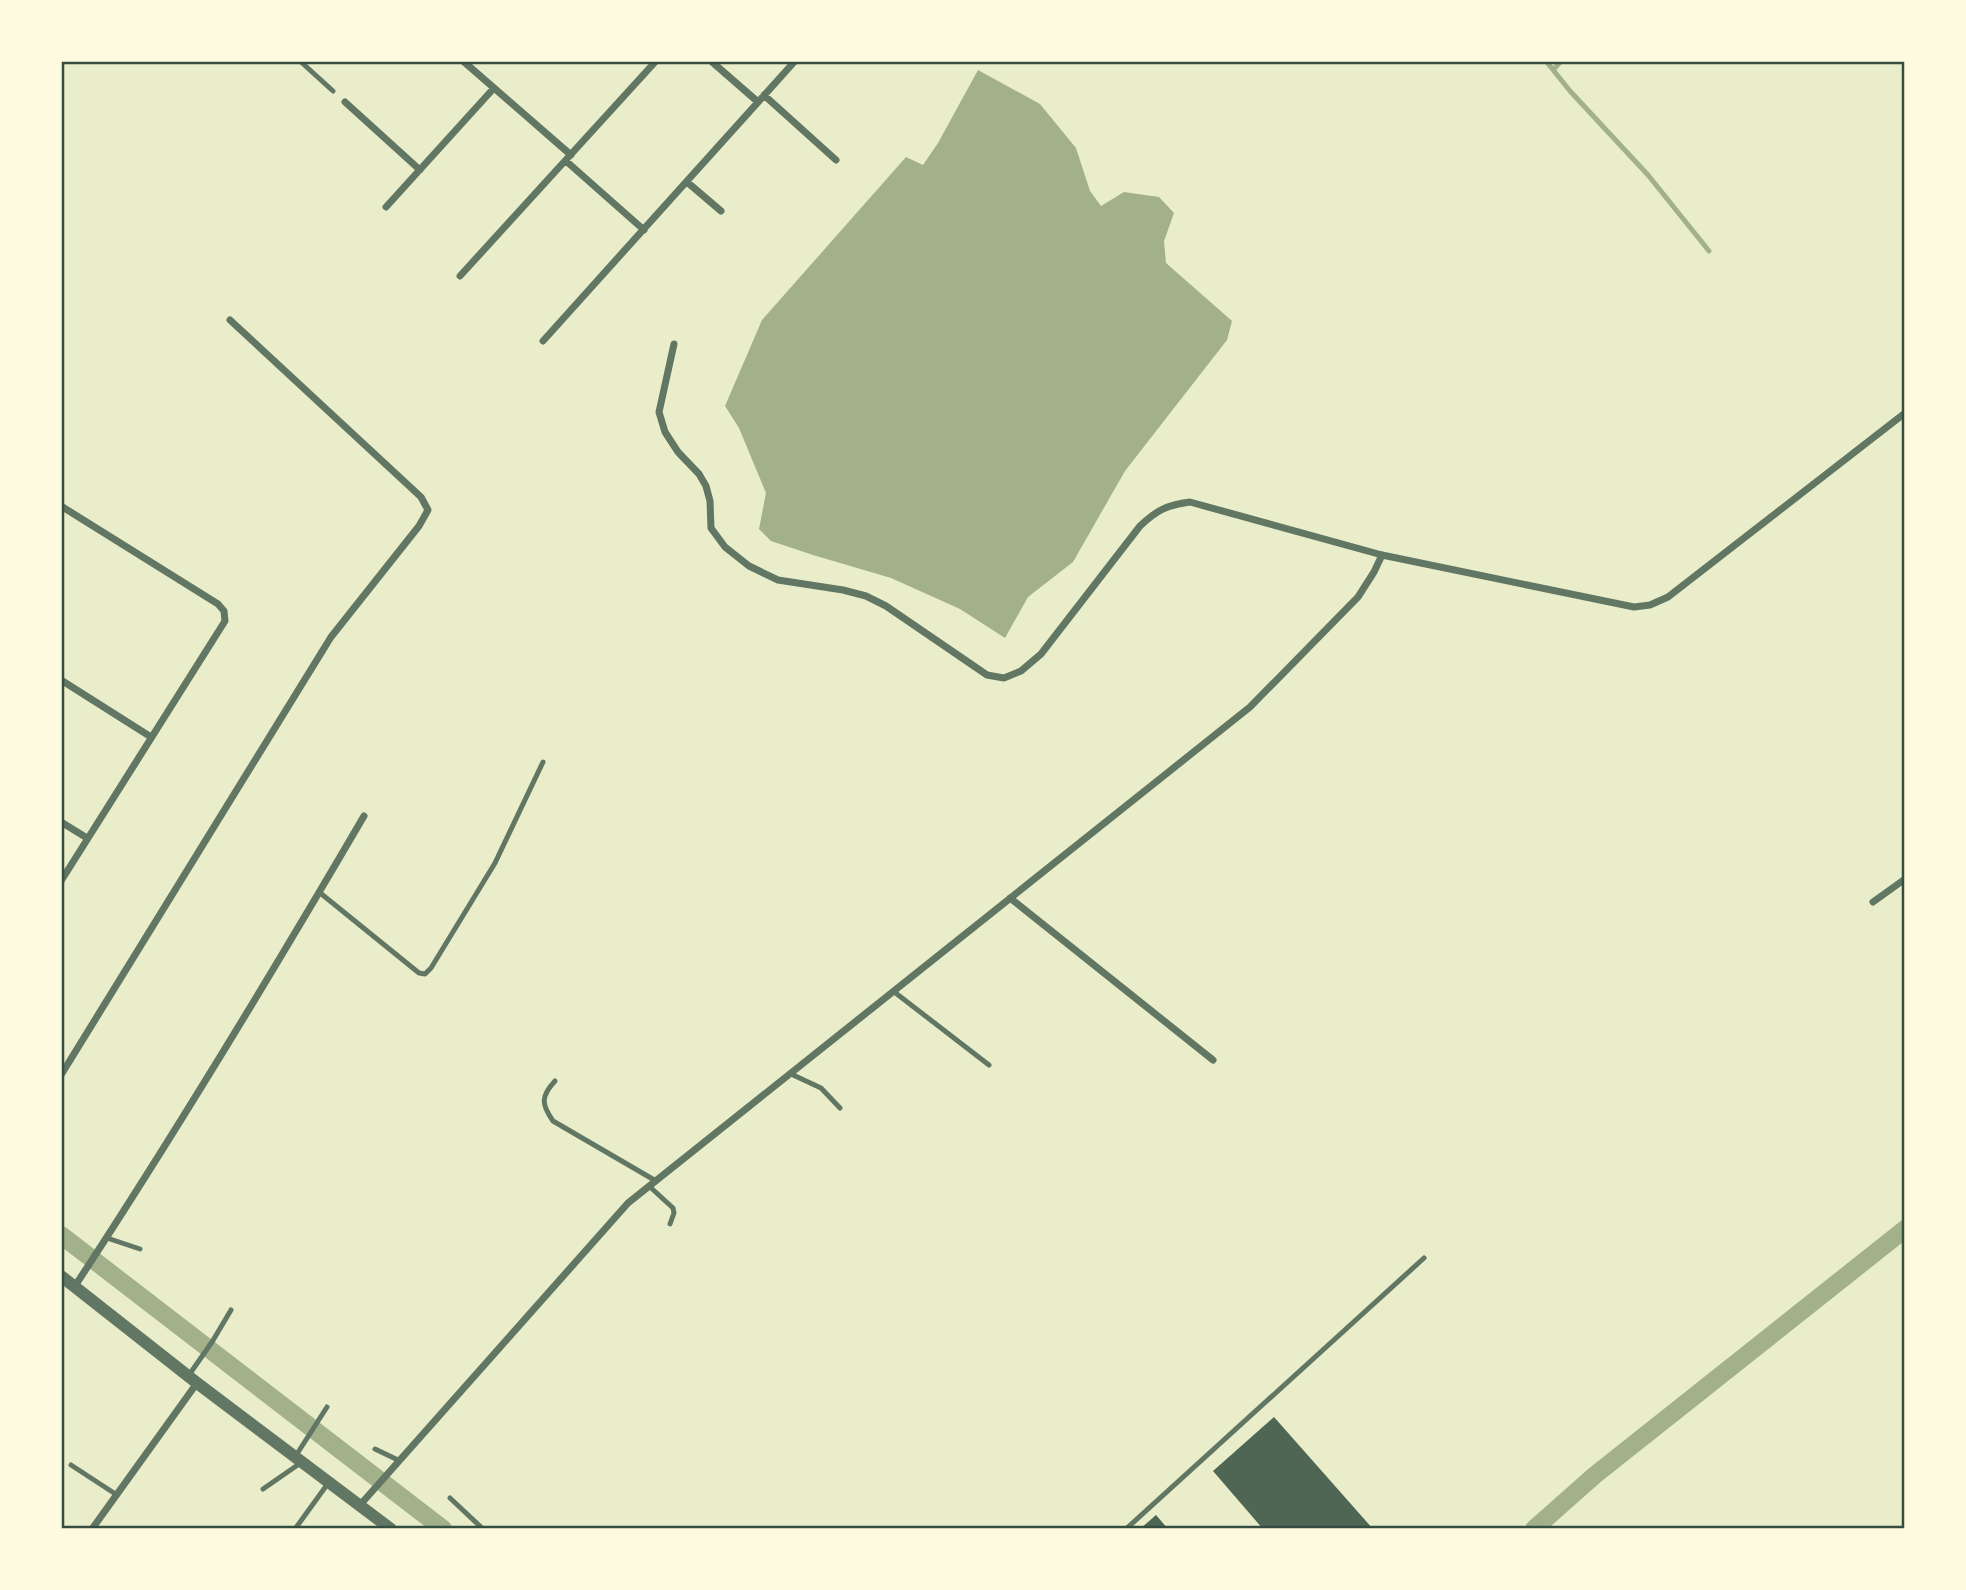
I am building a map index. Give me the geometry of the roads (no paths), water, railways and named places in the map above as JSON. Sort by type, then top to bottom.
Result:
[{"type":"street","points":[[463,61],[644,230]]},
{"type":"street","points":[[460,276],[656,61]]},
{"type":"street","points":[[711,61],[836,160]]},
{"type":"street","points":[[543,341],[795,61]]},
{"type":"street","points":[[386,207],[494,88]]},
{"type":"street","points":[[345,102],[420,170]]},
{"type":"street","points":[[687,182],[721,211]]},
{"type":"street","points":[[61,1075],[331,637],[419,526],[428,510],[421,497],[230,320]]},
{"type":"street","points":[[674,344],[659,412],[665,432],[706,485],[710,501],[711,528],[725,547],[749,566],[778,580],[843,590],[876,601],[987,675],[1004,678],[1021,671],[1041,654],[1140,526],[1168,505],[1190,502],[1382,555],[1634,607],[1650,605],[1668,597],[1905,413]]},
{"type":"street","points":[[61,506],[218,604],[224,611],[225,621],[61,881]]},
{"type":"street","points":[[360,1505],[628,1203],[1250,707],[1358,597],[1382,555]]},
{"type":"street","points":[[61,680],[151,737]]},
{"type":"street","points":[[75,1286],[205,1083],[364,816]]},
{"type":"street","points":[[61,822],[87,838]]},
{"type":"street","points":[[1873,902],[1905,879]]},
{"type":"street","points":[[1010,898],[1213,1060]]},
{"type":"street","points":[[61,1276],[192,1380],[391,1529]]},
{"type":"street","points":[[92,1529],[192,1380]]},
{"type":"lane","points":[[300,61],[333,91]]},
{"type":"lane","points":[[319,892],[419,973],[425,974],[495,863],[543,762]]},
{"type":"lane","points":[[893,991],[989,1065]]},
{"type":"lane","points":[[791,1074],[821,1088],[840,1108]]},
{"type":"lane","points":[[555,1081],[547,1090],[544,1100],[546,1111],[553,1121],[652,1183],[673,1208],[670,1224]]},
{"type":"lane","points":[[107,1238],[139,1249]]},
{"type":"lane","points":[[1126,1529],[1424,1258]]},
{"type":"lane","points":[[192,1380],[197,1363],[231,1310]]},
{"type":"lane","points":[[263,1489],[299,1459],[304,1443],[327,1407]]},
{"type":"lane","points":[[375,1449],[398,1460]]},
{"type":"lane","points":[[71,1465],[117,1495]]},
{"type":"lane","points":[[295,1529],[329,1482]]},
{"type":"lane","points":[[450,1498],[483,1529]]},
{"type":"waterway","points":[[1546,61],[1570,91],[1648,175],[1709,251]]},
{"type":"waterway","points":[[1553,70],[1561,61]]},
{"type":"waterway","points":[[1534,1529],[1595,1475],[1905,1229]]},
{"type":"waterway","points":[[61,1235],[443,1529]]}]
